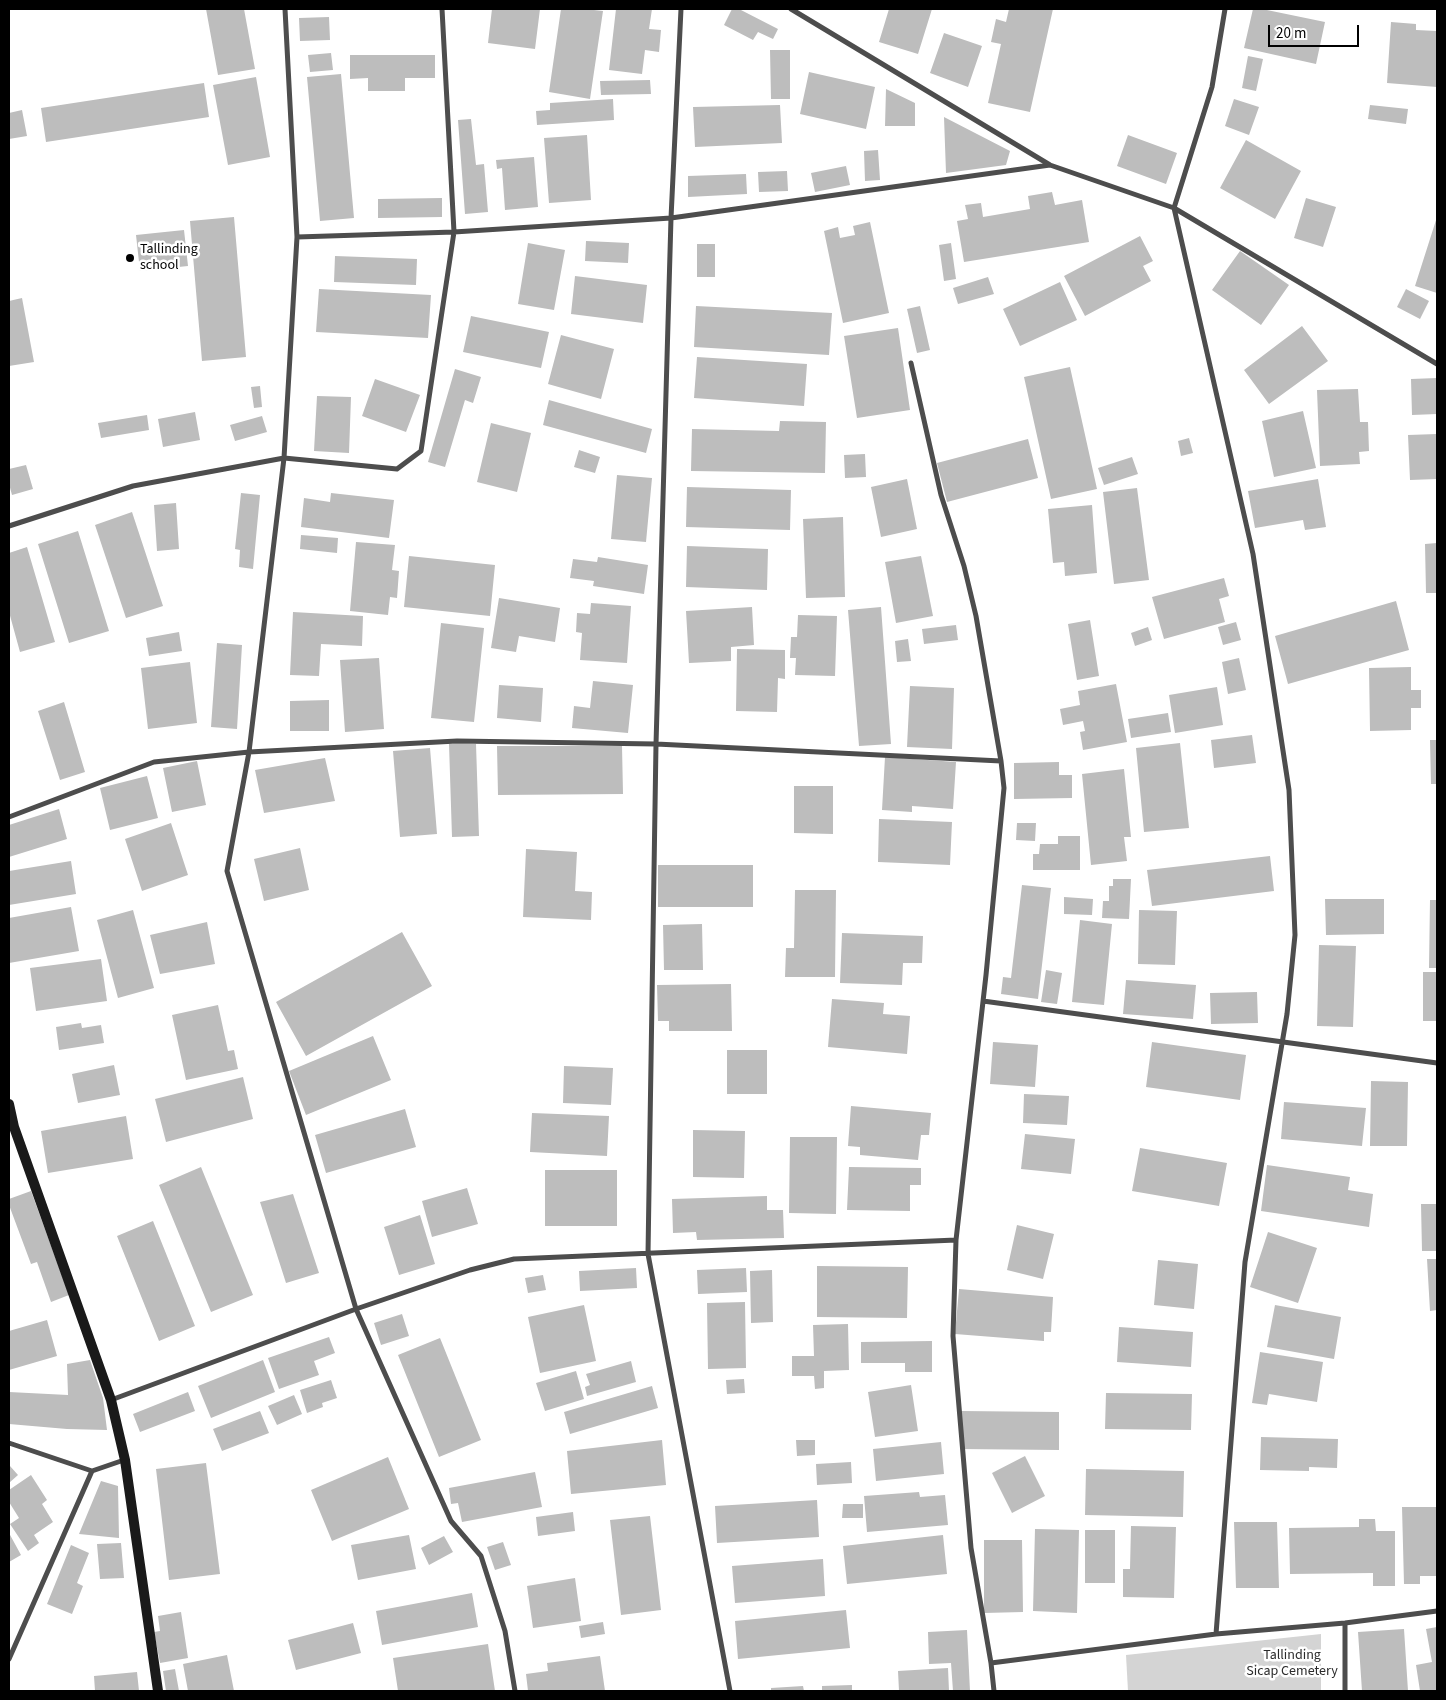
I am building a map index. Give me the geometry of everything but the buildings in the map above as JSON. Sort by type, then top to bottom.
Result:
[{"type":"street","points":[[285,9],[297,237],[284,458],[249,752],[227,870],[356,1308],[451,1521],[480,1556],[505,1631],[515,1691]]},
{"type":"street","points":[[9,526],[133,486],[284,458],[397,469],[421,451],[454,232],[442,9]]},
{"type":"street","points":[[681,9],[671,218],[656,744],[648,1254],[730,1691]]},
{"type":"street","points":[[791,9],[1050,165],[1174,208],[1437,364]]},
{"type":"street","points":[[1216,1634],[1246,1262],[1283,1041],[1295,935],[1289,790],[1252,554],[1174,208],[1212,87],[1225,9]]},
{"type":"street","points":[[297,237],[454,232],[671,218],[1050,165]]},
{"type":"street","points":[[911,364],[941,495],[964,566],[976,616],[1001,760],[1004,788],[984,1001],[956,1240],[954,1346],[971,1548],[994,1691]]},
{"type":"street","points":[[9,817],[154,762],[249,752],[457,741],[656,744],[1001,760]]},
{"type":"street","points":[[984,1001],[1437,1063]]},
{"type":"street","points":[[9,1104],[14,1127],[111,1400],[125,1460],[158,1691]]},
{"type":"street","points":[[111,1400],[356,1308],[470,1270],[514,1259],[956,1240]]},
{"type":"street","points":[[9,1443],[92,1471],[125,1460]]},
{"type":"street","points":[[9,1659],[92,1471]]},
{"type":"street","points":[[991,1663],[1216,1634],[1345,1623],[1437,1611]]},
{"type":"street","points":[[1345,1623],[1345,1691]]},
{"type":"green space","name":"Tallinding Sicap Cemetery","points":[[1321,1634],[1321,1691],[1128,1691],[1126,1655]]},
{"type":"place","name":"Tallinding school","points":[[130,258]]}]
